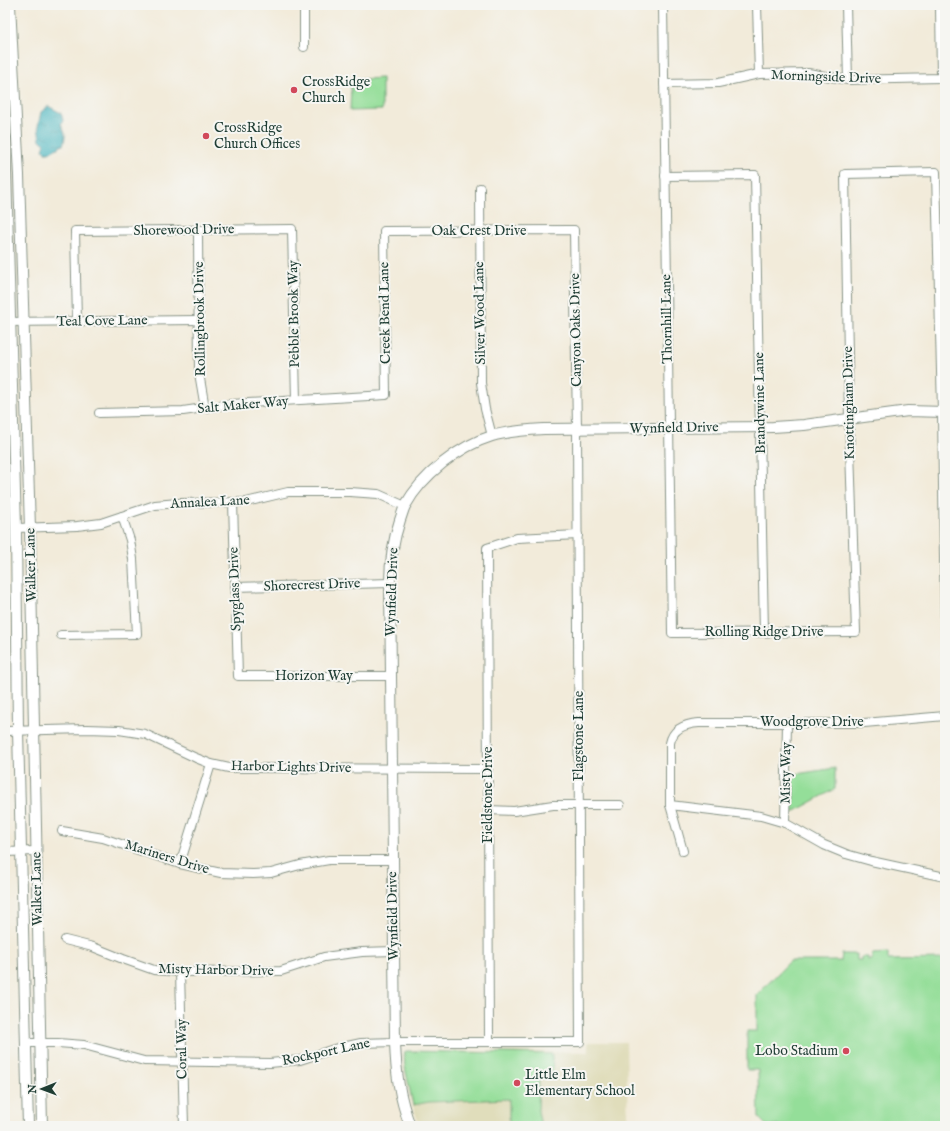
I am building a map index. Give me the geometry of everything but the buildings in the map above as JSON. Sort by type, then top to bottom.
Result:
[{"type":"street","name":"Walker Lane","points":[[10,5],[8,40],[19,176],[14,322],[14,465],[22,528],[26,731],[21,851],[25,988],[33,1043],[42,1126]]},
{"type":"street","points":[[304,5],[304,47]]},
{"type":"street","name":"Thornhill Lane","points":[[663,5],[672,633]]},
{"type":"street","points":[[757,5],[760,74]]},
{"type":"street","points":[[846,5],[848,80]]},
{"type":"street","name":"Morningside Drive","points":[[664,84],[718,83],[760,74],[808,73],[848,80],[941,78],[940,5]]},
{"type":"street","name":"Walker Lane","points":[[5,137],[8,267],[14,322],[25,386],[17,666],[35,796],[34,851],[38,921],[28,1126]]},
{"type":"street","name":"Knottingham Drive","points":[[856,632],[849,419],[845,174],[936,172],[944,412]]},
{"type":"street","name":"Brandywine Lane","points":[[665,176],[755,174],[764,632]]},
{"type":"street","points":[[7,176],[19,176]]},
{"type":"street","name":"Silver Wood Lane","points":[[480,188],[479,231],[481,383],[492,436]]},
{"type":"street","name":"Shorewood Drive","points":[[77,321],[75,231],[292,229]]},
{"type":"street","name":"Pebble Brook Way","points":[[292,229],[296,400]]},
{"type":"street","name":"Rollingbrook Drive","points":[[198,230],[199,373],[205,408]]},
{"type":"street","name":"Oak Crest Drive","points":[[384,231],[574,230]]},
{"type":"street","name":"Canyon Oaks Drive","points":[[574,230],[577,429]]},
{"type":"street","name":"Creek Bend Lane","points":[[384,231],[386,394]]},
{"type":"street","name":"Teal Cove Lane","points":[[14,322],[199,320]]},
{"type":"street","name":"Salt Maker Way","points":[[99,413],[183,411],[231,404],[386,394]]},
{"type":"street","name":"Wynfield Drive","points":[[410,1126],[402,1106],[396,1075],[390,561],[395,536],[405,506],[419,487],[439,466],[464,448],[492,436],[515,431],[760,427],[804,425],[908,411],[944,412]]},
{"type":"street","points":[[944,412],[945,632]]},
{"type":"street","name":"Flagstone Lane","points":[[577,429],[580,1042]]},
{"type":"street","name":"Annalea Lane","points":[[22,528],[77,526],[100,523],[155,505],[178,503],[246,502],[288,492],[350,492],[378,494],[405,506]]},
{"type":"street","name":"Spyglass Drive","points":[[233,502],[238,676]]},
{"type":"street","points":[[61,635],[137,634],[133,559],[130,540],[122,516]]},
{"type":"street","name":"Fieldstone Drive","points":[[489,1042],[487,548],[517,538],[578,535]]},
{"type":"street","name":"Shorecrest Drive","points":[[235,588],[390,583]]},
{"type":"street","name":"Rolling Ridge Drive","points":[[672,633],[856,632]]},
{"type":"street","name":"Horizon Way","points":[[238,676],[391,676]]},
{"type":"street","name":"Woodgrove Drive","points":[[670,805],[670,743],[673,734],[679,728],[688,724],[864,722],[945,716]]},
{"type":"street","name":"Misty Way","points":[[785,823],[787,723]]},
{"type":"street","name":"Harbor Lights Drive","points":[[5,731],[87,729],[119,730],[144,734],[211,764],[229,768],[488,769]]},
{"type":"street","points":[[180,864],[211,764]]},
{"type":"street","points":[[488,810],[514,811],[553,805],[579,804],[620,805]]},
{"type":"street","points":[[683,851],[670,805],[752,814],[785,823],[824,845],[846,854],[945,877]]},
{"type":"street","name":"Mariners Drive","points":[[62,831],[103,838],[180,864],[221,873],[271,873],[300,865],[329,860],[393,860]]},
{"type":"street","points":[[5,852],[34,851]]},
{"type":"street","name":"Misty Harbor Drive","points":[[65,940],[93,947],[154,970],[180,972],[281,971],[324,957],[362,952],[394,951]]},
{"type":"street","name":"Coral Way","points":[[180,972],[184,1126]]},
{"type":"street","name":"Rockport Lane","points":[[33,1043],[84,1045],[144,1061],[270,1064],[300,1060],[334,1049],[361,1043],[580,1042]]},
{"type":"shaded area","name":"Little Elm Elementary School","points":[[588,1042],[626,1042],[628,1126],[420,1126],[411,1099],[405,1067],[404,1054],[406,1051],[588,1052]]},
{"type":"green space","points":[[382,78],[382,110],[350,111],[351,85],[347,85],[347,80]]},
{"type":"green space","points":[[835,768],[835,789],[790,814],[790,775]]},
{"type":"green space","name":"Lobo Stadium","points":[[888,953],[888,960],[945,959],[945,1126],[767,1126],[759,1118],[758,1070],[747,1070],[747,1031],[757,1031],[757,995],[790,961],[841,961],[842,954],[857,954],[857,960],[861,960],[861,957],[868,957],[868,960],[872,960],[872,954]]},
{"type":"green space","points":[[406,1051],[552,1054],[553,1078],[539,1078],[538,1111],[541,1126],[509,1126],[509,1099],[429,1102],[413,1105],[405,1067],[404,1054]]},
{"type":"water","points":[[48,106],[61,113],[63,120],[61,125],[65,133],[65,137],[63,145],[50,152],[45,152],[43,150],[45,144],[40,140],[38,126],[41,112]]},
{"type":"place","name":"CrossRidge Church","points":[[294,90]]},
{"type":"place","name":"CrossRidge Church Offices","points":[[206,136]]},
{"type":"place","name":"Lobo Stadium","points":[[846,1051]]},
{"type":"place","name":"Little Elm Elementary School","points":[[517,1083]]}]
